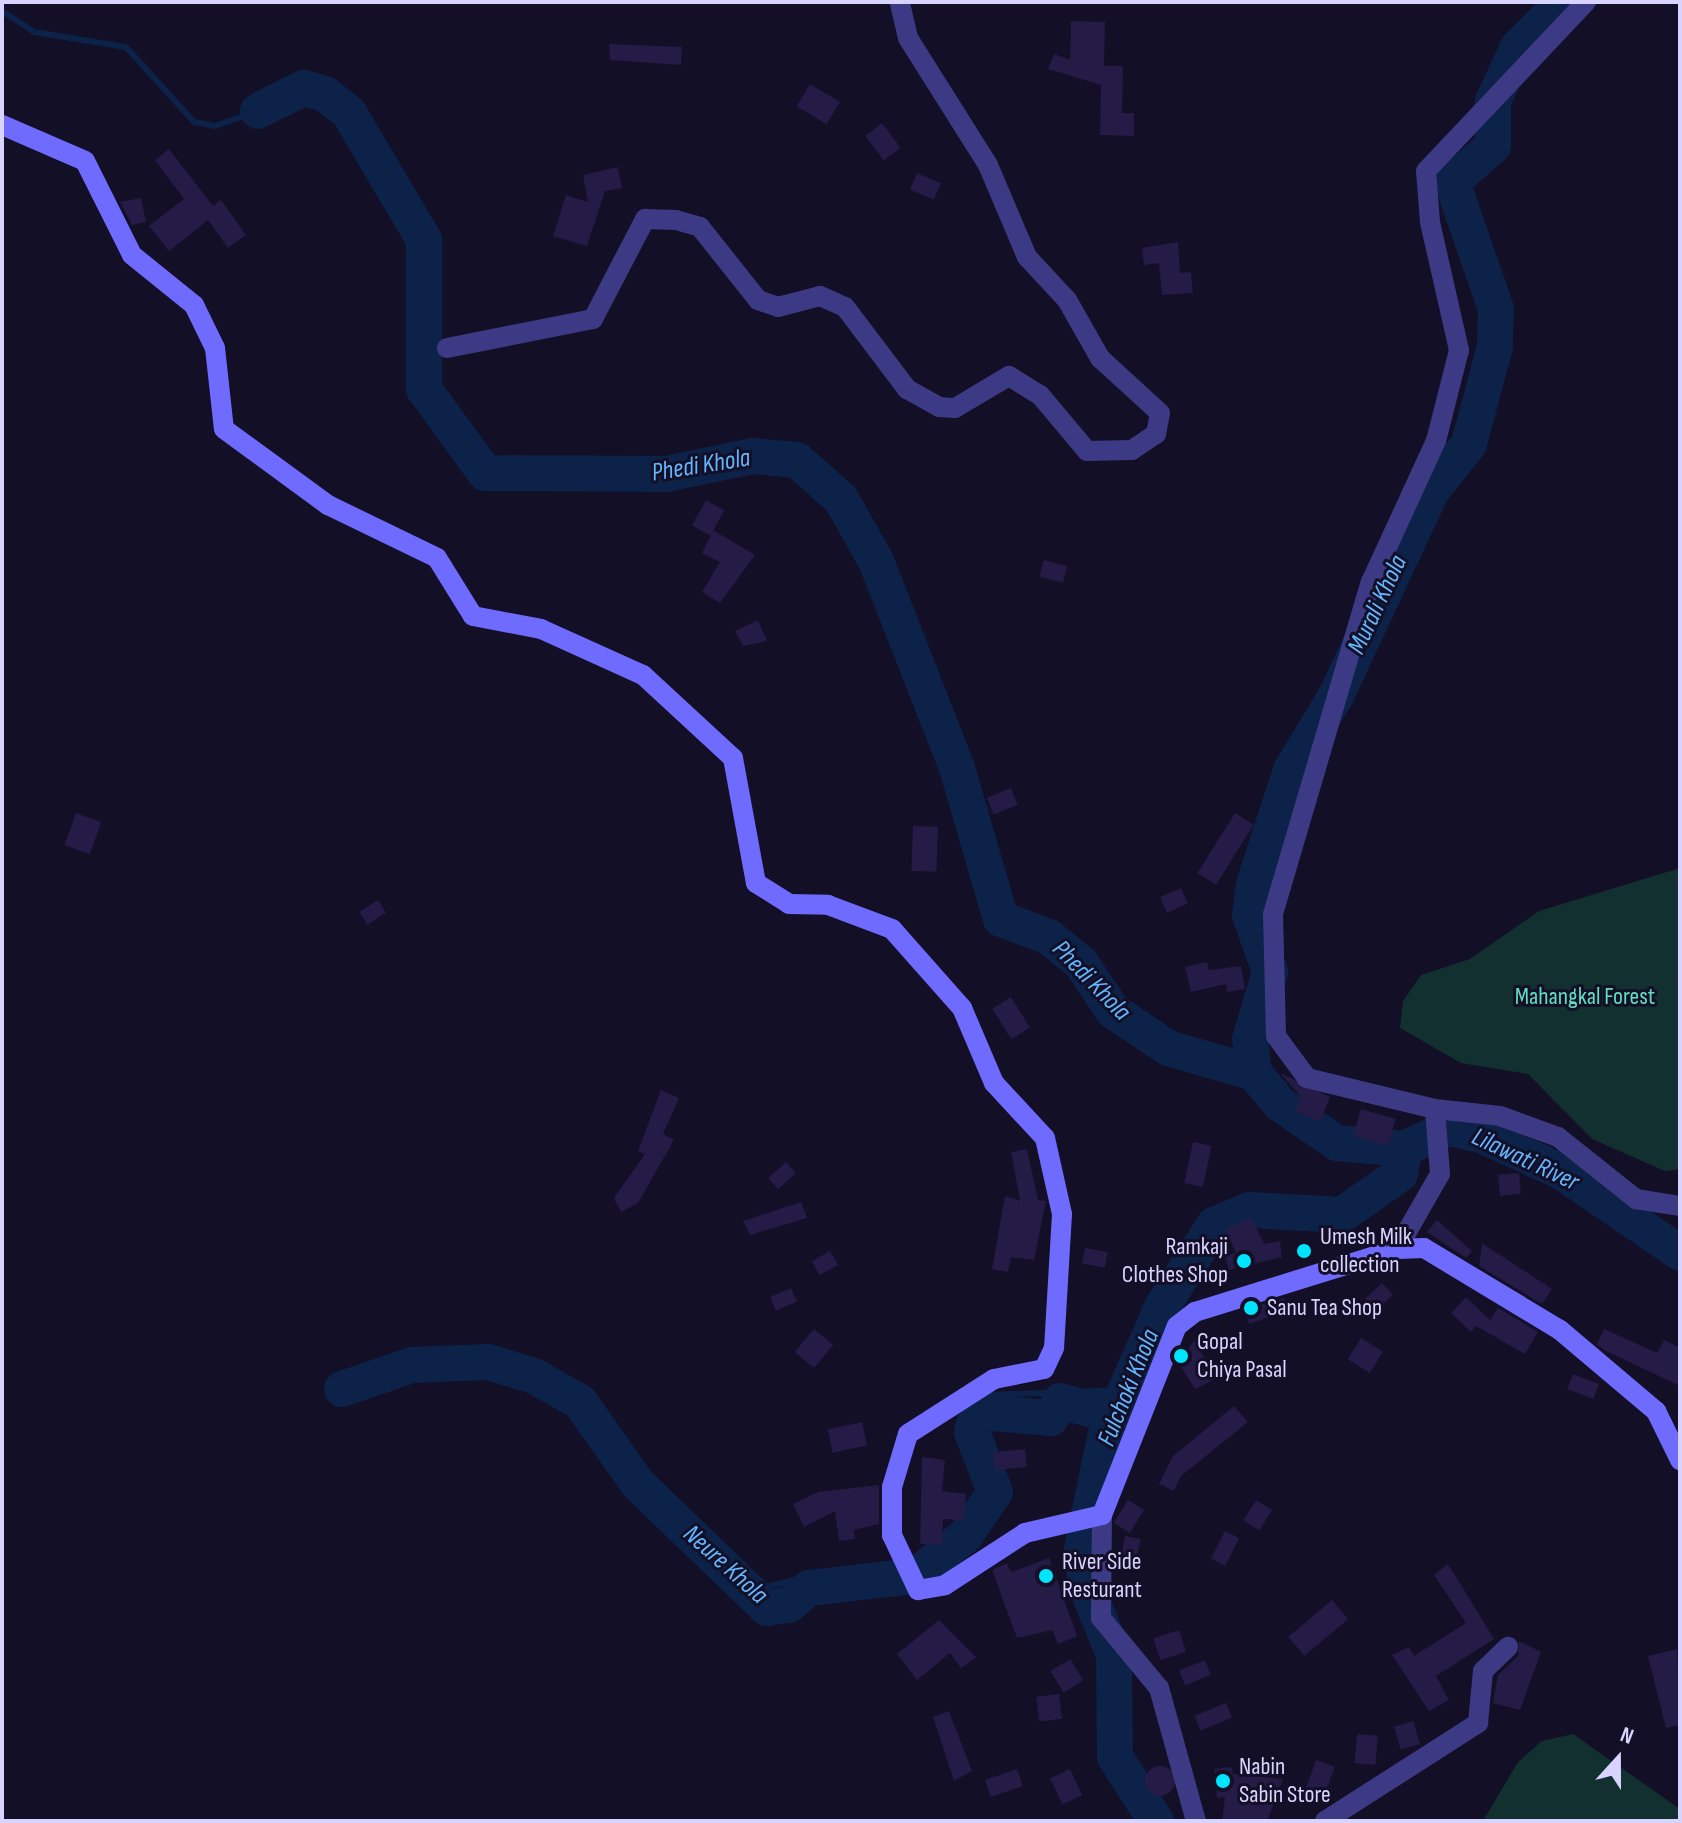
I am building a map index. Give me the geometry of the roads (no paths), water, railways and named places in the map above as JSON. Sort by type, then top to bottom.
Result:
[{"type":"main road","points":[[2,125],[85,161],[132,255],[194,305],[215,348],[224,429],[328,505],[437,558],[473,616],[541,629],[643,675],[733,758],[756,883],[789,904],[828,905],[892,929],[962,1008],[994,1083],[1045,1138],[1062,1214],[1054,1348],[1044,1369],[994,1379],[908,1434],[892,1487],[892,1535],[903,1567],[918,1590],[945,1585],[1044,1528],[1102,1515],[1177,1326],[1195,1312],[1397,1249],[1424,1248],[1560,1330],[1656,1411],[1680,1460]]},
{"type":"street","points":[[447,348],[593,319],[645,219],[676,220],[700,227],[758,300],[778,307],[820,296],[845,307],[907,389],[939,407],[955,408],[1009,376],[1040,395],[1087,451],[1132,450],[1156,434],[1160,413],[1100,358],[1067,300],[1027,257],[988,165],[908,38],[900,2]]},
{"type":"street","points":[[1586,2],[1426,171],[1430,222],[1459,350],[1436,441],[1371,582],[1273,914],[1276,1036],[1307,1078],[1437,1118],[1500,1116],[1558,1137],[1636,1199],[1680,1206]]},
{"type":"street","points":[[1397,1249],[1440,1174],[1437,1118]]},
{"type":"street","points":[[1102,1515],[1101,1618],[1159,1688],[1196,1821]]},
{"type":"street","points":[[1325,1821],[1478,1723],[1483,1671],[1508,1647]]},
{"type":"waterway","name":"Murali Khola","points":[[1563,2],[1518,47],[1493,101],[1493,146],[1452,182],[1496,309],[1495,346],[1469,444],[1431,492],[1337,694],[1291,770],[1254,884],[1250,915],[1270,972],[1250,1039],[1254,1073],[1280,1104],[1337,1143],[1404,1149],[1448,1128],[1481,1135],[1560,1171],[1680,1253]]},
{"type":"waterway","points":[[2,11],[34,32],[126,47],[194,122],[215,126],[258,111]]},
{"type":"waterway","name":"Phedi Khola","points":[[258,111],[304,88],[325,94],[349,113],[424,240],[424,389],[485,473],[666,474],[753,456],[797,460],[841,499],[876,561],[957,768],[1001,919],[1049,937],[1081,963],[1113,1011],[1168,1048],[1254,1073]]},
{"type":"waterway","name":"Fulchoki Khola","points":[[1156,1821],[1115,1757],[1114,1655],[1086,1586],[1082,1549],[1105,1437],[1162,1307],[1214,1225],[1249,1210],[1342,1215],[1400,1174],[1404,1149]]},
{"type":"waterway","name":"Neure Khola","points":[[342,1389],[412,1365],[488,1362],[534,1376],[580,1402],[638,1484],[767,1608],[789,1605],[809,1588],[915,1576],[965,1536],[995,1492],[972,1432],[977,1412],[1051,1418],[1060,1401],[1114,1416]]},
{"type":"waterway","name":"Neure Khola","points":[[940,1569],[991,1521],[1000,1497],[971,1408],[985,1395],[1126,1390]]},
{"type":"waterway","name":"Neure Khola","points":[[752,1591],[797,1579],[892,1594]]},
{"type":"place","name":"Umesh Milk collection","points":[[1304,1251]]},
{"type":"place","name":"Ramkaji Clothes Shop","points":[[1244,1261]]},
{"type":"place","name":"Sanu Tea Shop","points":[[1251,1308]]},
{"type":"place","name":"Gopal Chiya Pasal","points":[[1181,1356]]},
{"type":"place","name":"River Side Resturant","points":[[1046,1576]]},
{"type":"place","name":"Nabin Sabin Store","points":[[1223,1781]]},
{"type":"park label","name":"Mahangkal Forest","points":[[1585,997]]},
{"type":"water label","name":"Lilawati River","points":[[1525,1160]]}]
